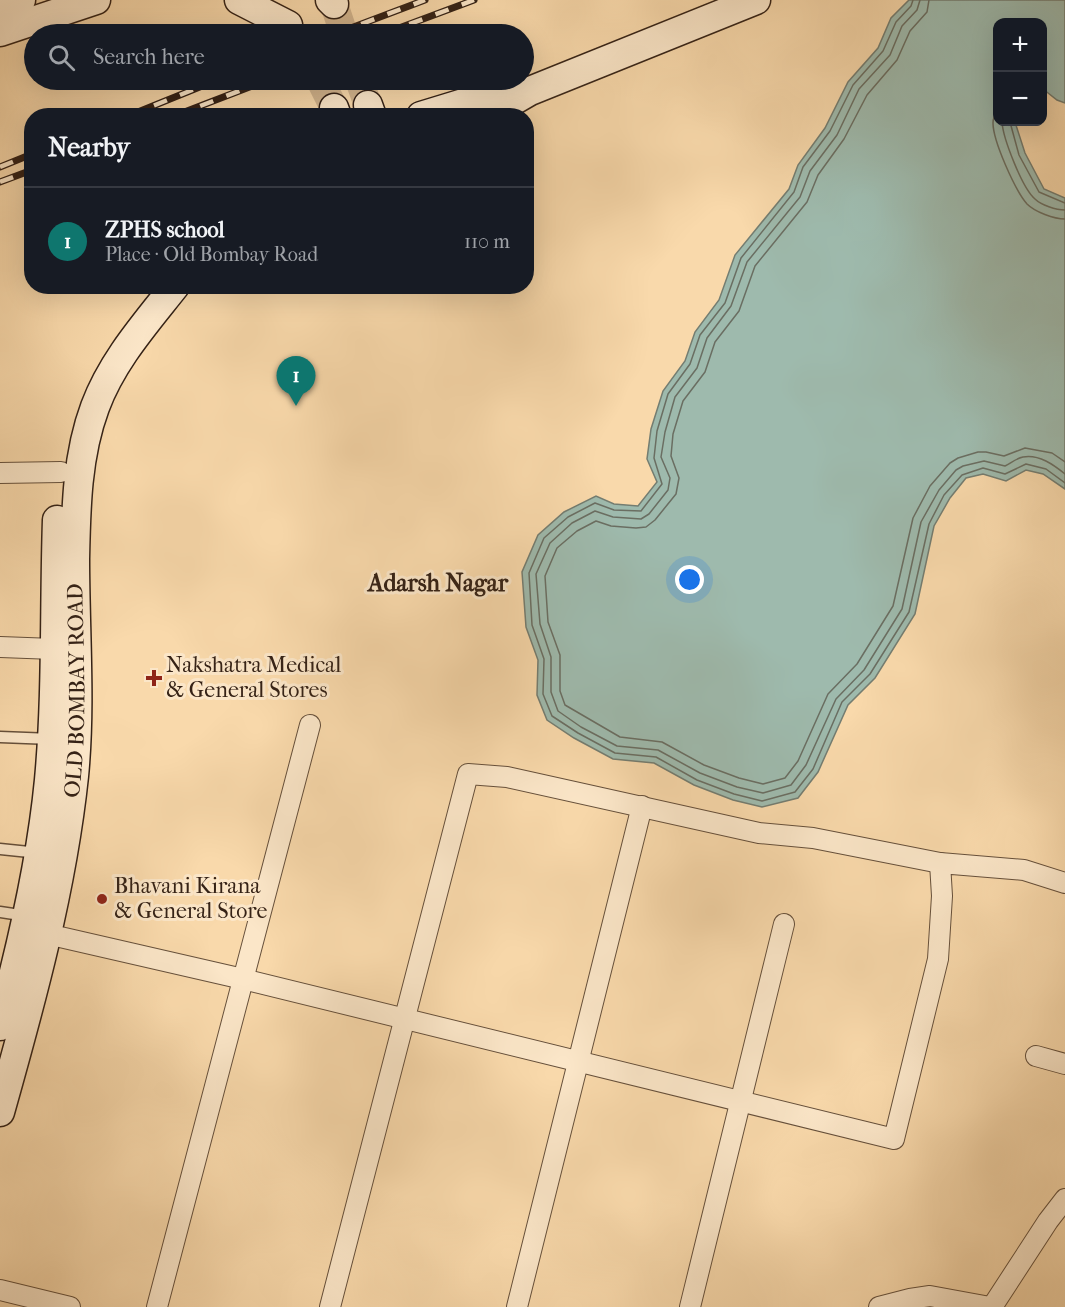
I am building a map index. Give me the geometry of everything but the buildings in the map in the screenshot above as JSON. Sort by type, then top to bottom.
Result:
[{"type":"main road","points":[[0,8],[21,0]]},
{"type":"main road","points":[[0,32],[96,0]]},
{"type":"main road","points":[[239,0],[286,24]]},
{"type":"main road","points":[[534,89],[756,0]]},
{"type":"main road","points":[[447,108],[480,98],[530,91]]},
{"type":"main road","points":[[501,108],[530,91]]},
{"type":"main road","name":"OLD BOMBAY ROAD","points":[[0,1026],[39,853],[48,788],[52,738],[54,579],[65,444],[80,397],[109,341],[144,294]]},
{"type":"main road","name":"OLD BOMBAY ROAD","points":[[0,1112],[25,921],[69,812],[76,748],[76,528],[83,449],[96,405],[112,372],[126,348],[169,294]]},
{"type":"street","points":[[0,473],[62,472]]},
{"type":"street","points":[[0,647],[54,649]]},
{"type":"street","points":[[157,1307],[310,725]]},
{"type":"street","points":[[330,1307],[468,774],[507,777],[759,833],[813,838],[940,863],[1024,870],[1065,883]]},
{"type":"street","points":[[517,1307],[642,806]]},
{"type":"street","points":[[25,921],[243,979],[894,1139],[938,959],[942,896],[940,863]]},
{"type":"street","points":[[690,1307],[784,924]]},
{"type":"street","points":[[1036,1056],[1065,1064]]},
{"type":"street","points":[[879,1307],[930,1296],[947,1303],[991,1307],[1065,1199]]},
{"type":"street","points":[[0,1290],[70,1307]]},
{"type":"lane","points":[[0,737],[52,738]]},
{"type":"lane","points":[[0,849],[39,853]]},
{"type":"water","points":[[909,0],[1065,0],[1065,103],[1047,92],[1047,18],[993,18],[993,126],[1016,126],[1025,153],[1044,189],[1065,198],[1065,489],[1043,474],[1026,470],[1006,481],[983,474],[966,478],[950,498],[934,526],[915,614],[875,678],[848,705],[818,772],[798,798],[762,807],[733,800],[694,785],[654,763],[613,759],[547,720],[537,695],[538,660],[526,627],[522,572],[538,535],[564,512],[596,496],[614,504],[638,506],[657,482],[647,459],[651,429],[663,391],[685,361],[695,332],[719,300],[735,255],[789,189],[798,165],[825,128],[848,82],[878,48],[891,18]]},
{"type":"tunnel","points":[[334,4],[341,24]]},
{"type":"tunnel","points":[[325,90],[334,108]]},
{"type":"tunnel","points":[[363,90],[368,105]]},
{"type":"railway","points":[[361,24],[425,0]]},
{"type":"railway","points":[[410,24],[474,0]]},
{"type":"railway","points":[[148,108],[192,90]]},
{"type":"railway","points":[[195,108],[242,90]]},
{"type":"railway","points":[[0,167],[24,157]]},
{"type":"railway","points":[[0,182],[24,173]]},
{"type":"place","name":"ZPHS school","points":[[296,406]]},
{"type":"place","name":"Nakshatra Medical & General Stores","points":[[154,678]]},
{"type":"place","name":"Bhavani Kirana & General Store","points":[[102,899]]},
{"type":"district","name":"Adarsh Nagar","points":[[438,583]]}]
